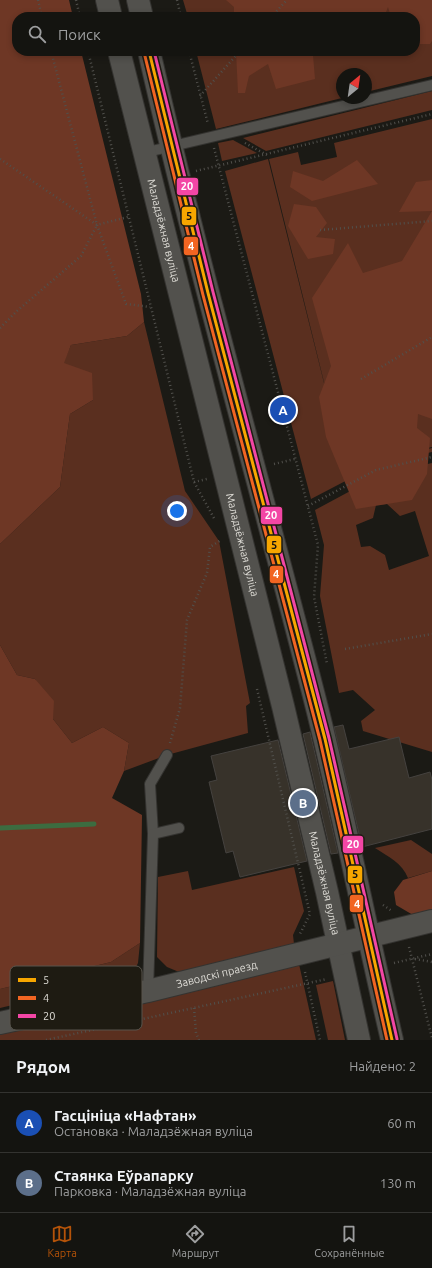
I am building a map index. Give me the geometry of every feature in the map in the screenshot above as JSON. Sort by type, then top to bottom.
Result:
[{"type":"main road","points":[[107,0],[110,12]]},
{"type":"main road","points":[[138,0],[141,12]]},
{"type":"main road","name":"Маладзёжная вуліца","points":[[120,56],[283,706],[327,892],[359,1040]]},
{"type":"main road","points":[[150,56],[178,175],[315,699],[392,1040]]},
{"type":"main road","name":"Заводскі праезд","points":[[142,992],[432,921]]},
{"type":"main road","name":"Заводскі праезд","points":[[0,1023],[10,1021]]},
{"type":"lane","points":[[144,153],[432,85]]},
{"type":"lane","points":[[148,991],[153,834],[150,784],[167,755]]},
{"type":"lane","points":[[153,834],[179,828]]},
{"type":"path","points":[[38,0],[41,12]]},
{"type":"path","points":[[76,0],[79,12]]},
{"type":"path","points":[[177,0],[180,12]]},
{"type":"path","points":[[276,12],[287,0]]},
{"type":"path","points":[[52,56],[97,224],[126,304],[150,307]]},
{"type":"path","points":[[89,56],[194,482],[218,525]]},
{"type":"path","points":[[190,56],[318,545],[314,597],[328,665]]},
{"type":"path","points":[[200,96],[236,56]]},
{"type":"path","points":[[178,175],[267,155],[432,114]]},
{"type":"path","points":[[227,134],[267,155]]},
{"type":"path","points":[[0,159],[97,224],[128,217]]},
{"type":"path","points":[[320,230],[432,222]]},
{"type":"path","points":[[0,328],[17,310],[80,256],[97,224]]},
{"type":"path","points":[[361,379],[432,337]]},
{"type":"path","points":[[308,506],[376,470],[432,457]]},
{"type":"path","points":[[274,464],[295,459]]},
{"type":"path","points":[[194,482],[214,477]]},
{"type":"path","points":[[167,755],[180,708],[187,620],[207,573],[210,547],[225,537]]},
{"type":"path","points":[[344,649],[432,634]]},
{"type":"path","points":[[255,681],[305,896]]},
{"type":"path","points":[[382,900],[384,907],[402,916],[432,1038]]},
{"type":"path","points":[[412,959],[432,954]]},
{"type":"path","points":[[412,959],[432,962]]},
{"type":"path","points":[[142,1019],[307,983]]},
{"type":"path","points":[[194,1008],[196,1033],[199,1040]]},
{"type":"path","points":[[46,1040],[92,1030]]},
{"type":"shaded area","points":[[0,0],[69,0],[72,12],[12,12],[12,56],[82,56],[141,294],[144,322],[127,336],[71,345],[64,363],[92,373],[93,400],[70,414],[60,487],[0,544]]},
{"type":"shaded area","points":[[183,0],[432,0],[432,76],[372,91],[372,68],[336,68],[336,99],[216,129],[197,56],[420,56],[420,12],[187,12]]},
{"type":"shaded area","points":[[226,0],[432,0],[432,41],[430,44],[420,44],[420,12],[390,12],[388,7],[386,12],[234,12],[234,7]]},
{"type":"shaded area","points":[[236,56],[313,56],[315,79],[276,89],[268,64],[249,76],[245,93],[238,93]]},
{"type":"shaded area","points":[[432,91],[432,110],[266,151],[243,138]]},
{"type":"shaded area","points":[[432,119],[432,447],[344,468],[432,448],[432,452],[376,465],[311,499],[225,171],[268,159],[342,455],[269,159],[298,152],[301,165],[337,157],[334,143]]},
{"type":"shaded area","points":[[233,140],[257,153],[222,161],[218,143]]},
{"type":"shaded area","points":[[357,160],[378,184],[312,201],[290,187],[293,171],[323,181]]},
{"type":"shaded area","points":[[432,180],[432,211],[399,212],[416,182]]},
{"type":"shaded area","points":[[294,204],[316,207],[327,223],[316,237],[335,239],[333,254],[308,259],[288,226]]},
{"type":"shaded area","points":[[432,211],[432,419],[418,414],[417,428],[430,438],[427,474],[412,500],[356,509],[326,437],[319,397],[331,366],[312,298],[348,243],[363,273],[402,261]]},
{"type":"shaded area","points":[[144,322],[185,491],[219,541],[250,703],[246,706],[248,733],[167,755],[124,771],[129,743],[103,727],[72,743],[53,719],[35,679],[17,675],[0,645],[0,544],[60,487],[70,414],[93,400],[63,363],[71,345],[127,336]]},
{"type":"shaded area","points":[[432,463],[432,752],[363,731],[361,721],[375,710],[353,690],[339,693],[320,596],[324,545],[315,510],[380,475]],"holes":[[[387,504],[400,516],[415,511],[429,556],[389,570],[385,555],[370,546],[361,547],[356,525],[373,518],[376,505]]]},
{"type":"shaded area","points":[[0,645],[17,675],[35,679],[54,701],[53,719],[72,743],[103,727],[129,743],[124,771],[112,798],[142,815],[140,943],[111,962],[95,966],[10,966],[10,987],[0,989]]},
{"type":"shaded area","points":[[411,840],[432,854],[432,871],[408,878],[399,864],[375,848]]},
{"type":"shaded area","points":[[294,867],[304,911],[293,935],[294,944],[179,972],[167,967],[157,957],[158,877],[188,871],[192,890]]},
{"type":"shaded area","points":[[432,871],[432,911],[413,915],[396,905],[394,892],[403,880]]},
{"type":"shaded area","points":[[140,943],[136,966],[95,966],[111,962]]},
{"type":"shaded area","points":[[299,964],[316,1040],[0,1040],[0,1031],[10,1029],[10,1030],[142,1030],[142,999]]},
{"type":"shaded area","points":[[333,981],[345,1040],[328,1040],[316,985]]},
{"type":"shaded area","points":[[10,987],[10,1006],[0,1008],[0,989]]},
{"type":"building","points":[[343,725],[349,749],[399,737],[409,778],[430,772],[432,780],[432,829],[362,847],[334,727]]},
{"type":"building","points":[[310,732],[338,853],[331,854],[303,734]]},
{"type":"building","points":[[278,740],[307,861],[240,877],[233,851],[226,853],[209,782],[217,780],[211,756]]},
{"type":"waterway","points":[[0,828],[94,824]]},
{"type":"transit line","name":"4","points":[[145,56],[203,295],[320,740],[387,1040]]},
{"type":"transit line","name":"5","points":[[150,56],[208,293],[325,739],[392,1040]]},
{"type":"transit line","name":"20","points":[[155,56],[213,292],[329,738],[397,1039]]},
{"type":"place","name":"Гасцініца «Нафтан»","points":[[283,410]]},
{"type":"place","name":"Стаянка Еўрапарку","points":[[303,803]]}]
